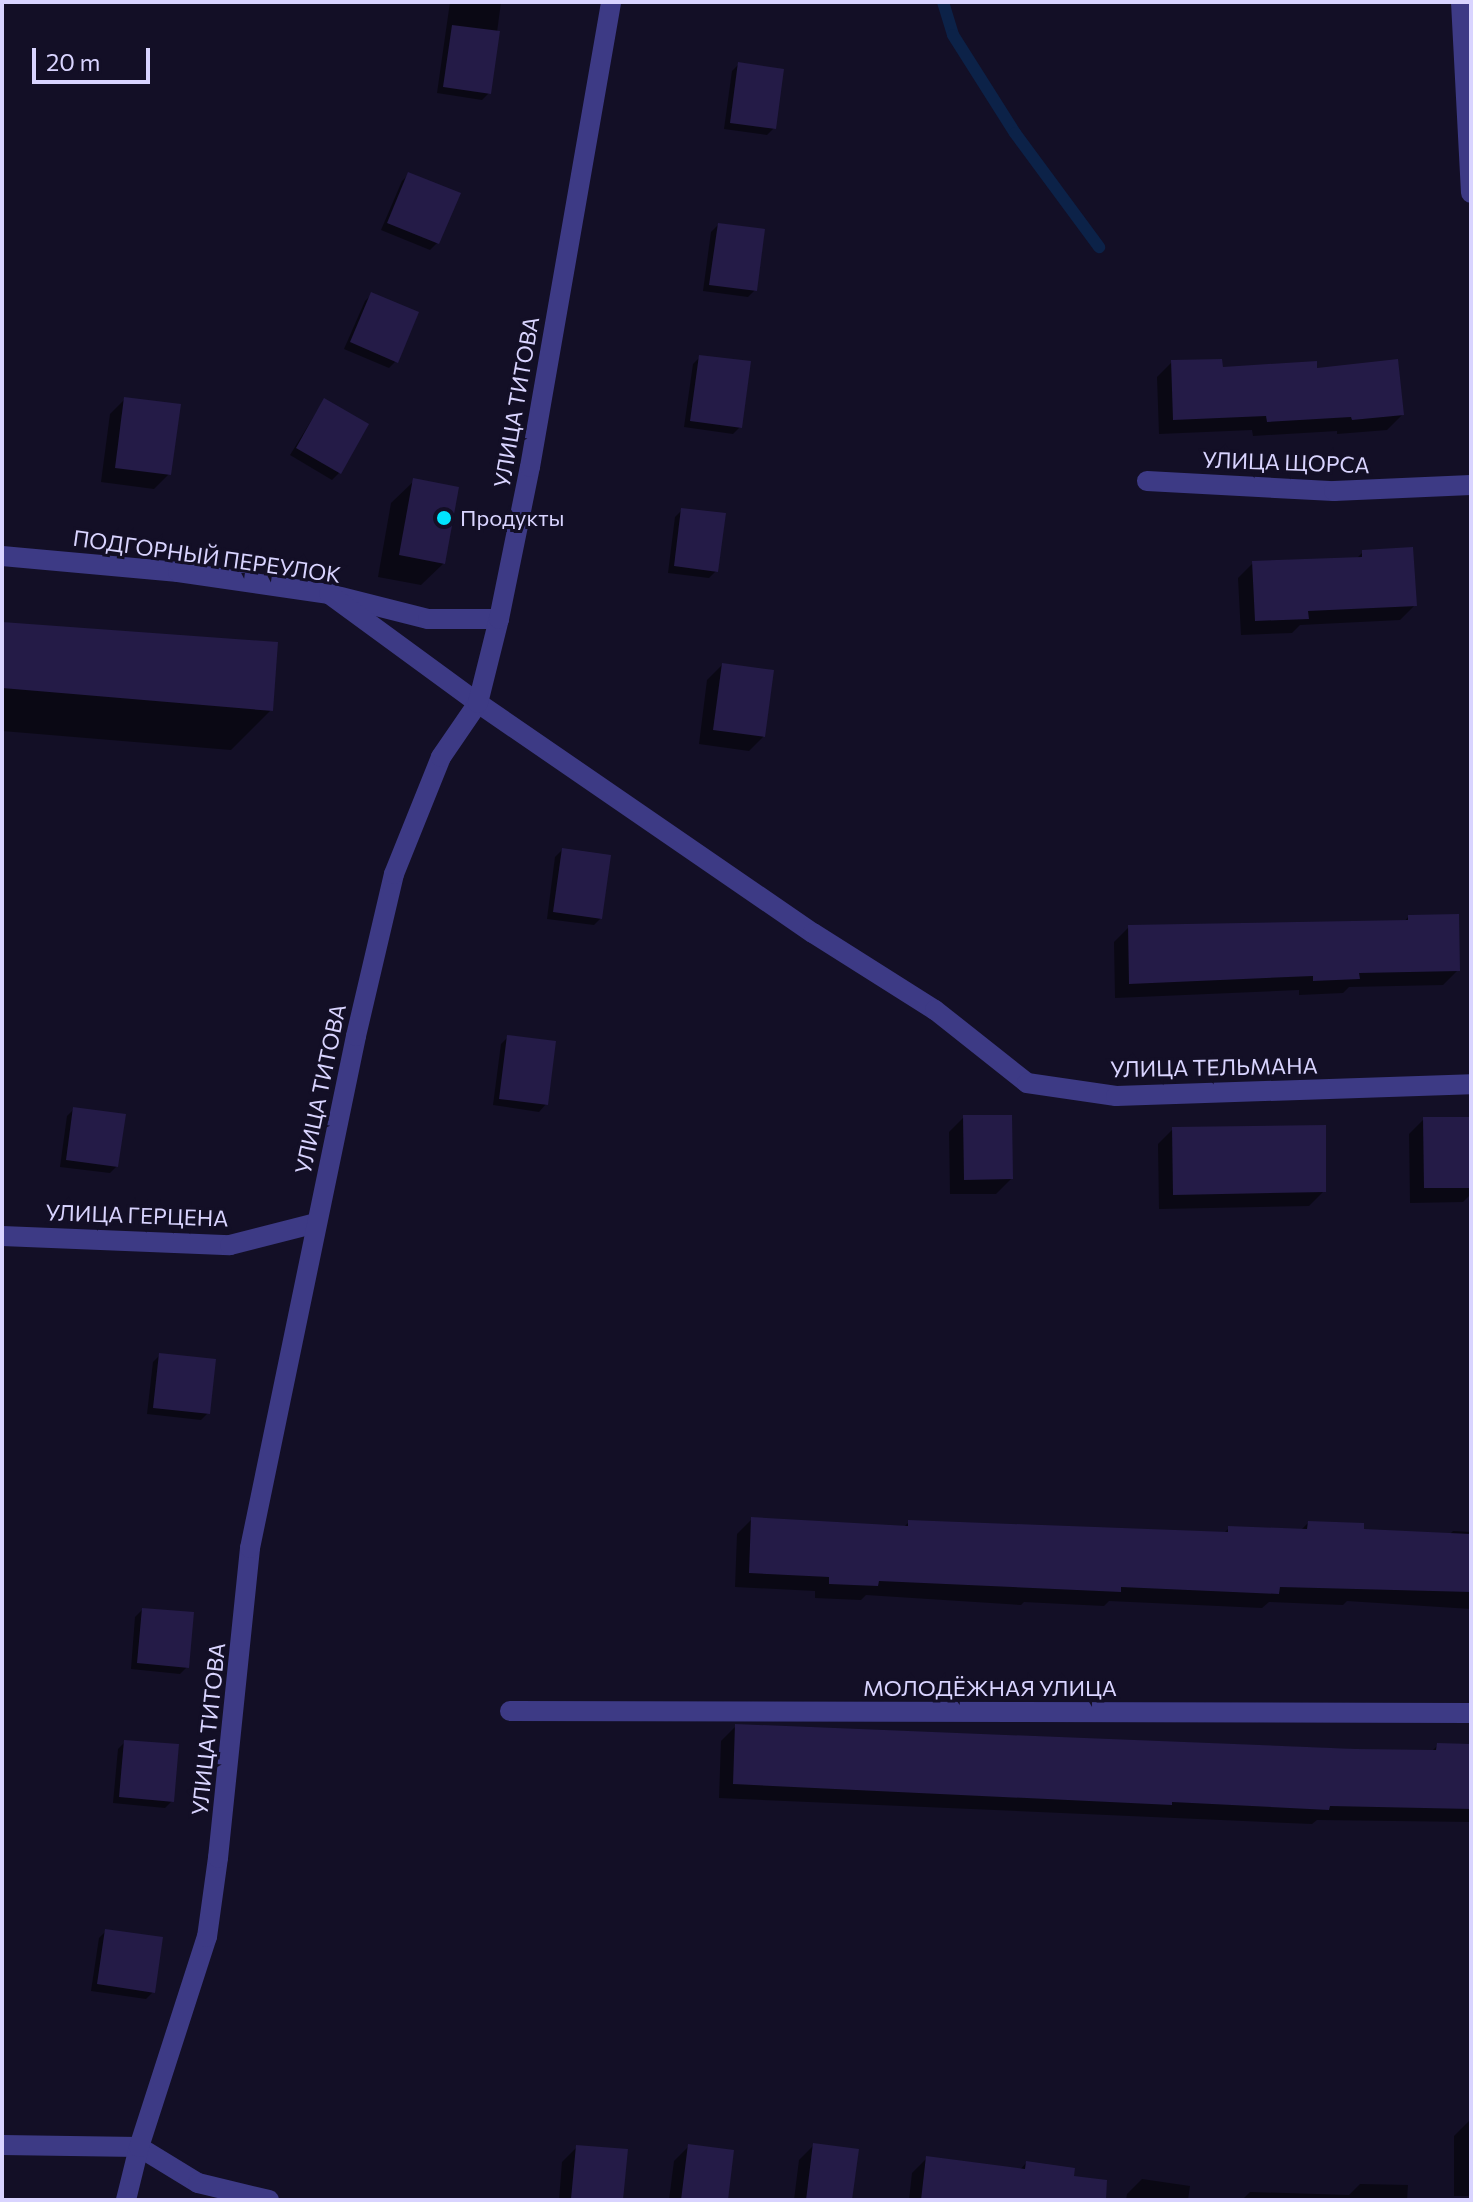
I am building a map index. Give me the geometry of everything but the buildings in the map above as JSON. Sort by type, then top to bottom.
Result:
[{"type":"street","name":"УЛИЦА ТИТОВА","points":[[126,2200],[139,2147],[207,1937],[250,1548],[316,1223],[394,874],[441,757],[478,703],[499,619],[530,467],[611,2]]},
{"type":"street","points":[[1461,2],[1471,193]]},
{"type":"street","name":"УЛИЦА ЩОРСА","points":[[1147,481],[1334,491],[1471,485]]},
{"type":"street","name":"ПОДГОРНЫЙ ПЕРЕУЛОК","points":[[2,556],[178,572],[329,594],[428,619],[499,619]]},
{"type":"street","name":"УЛИЦА ТЕЛЬМАНА","points":[[329,594],[478,703],[813,933],[935,1010],[1027,1083],[1116,1096],[1471,1084]]},
{"type":"street","name":"УЛИЦА ГЕРЦЕНА","points":[[2,1236],[230,1245],[316,1223]]},
{"type":"street","name":"МОЛОДЁЖНАЯ УЛИЦА","points":[[510,1711],[1471,1713]]},
{"type":"street","points":[[2,2145],[139,2147],[198,2183],[269,2200]]},
{"type":"waterway","points":[[943,2],[953,35],[1015,133],[1099,247]]},
{"type":"place","name":"Продукты","points":[[444,518]]}]
